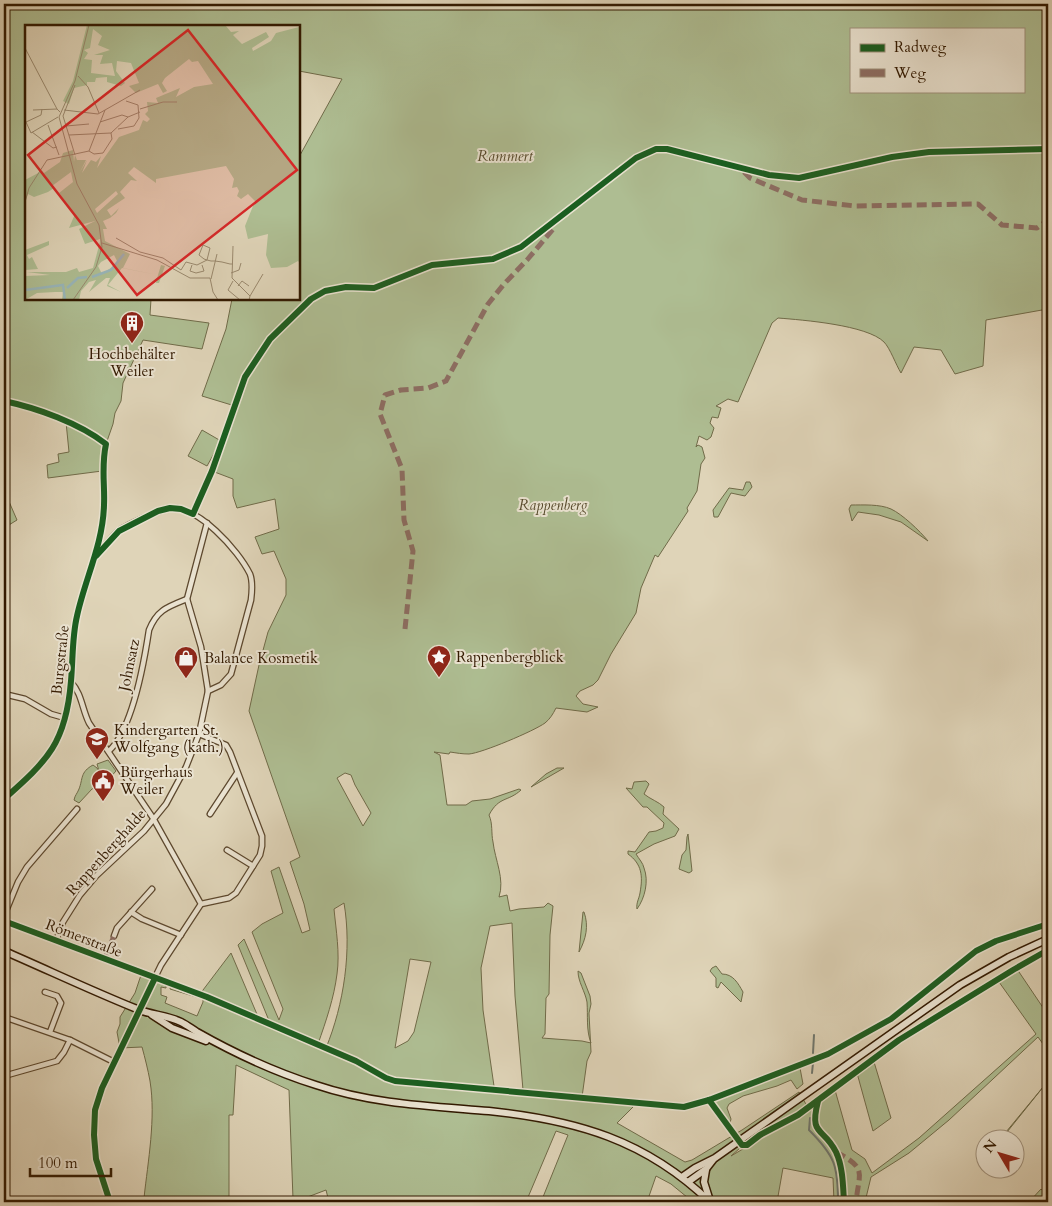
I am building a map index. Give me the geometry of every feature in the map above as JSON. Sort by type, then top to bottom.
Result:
[{"type":"main road","points":[[685,1180],[695,1168],[715,1158],[960,985],[1009,957],[1048,939]]},
{"type":"main road","points":[[4,951],[149,1013],[172,1028],[234,1051],[292,1076],[345,1094],[398,1104],[521,1115],[584,1128],[632,1146],[658,1161],[685,1180],[710,1202]]},
{"type":"main road","points":[[685,1180],[706,1169],[715,1158]]},
{"type":"main road","points":[[706,1169],[704,1182],[710,1202]]},
{"type":"street","name":"Burgstraße","points":[[4,799],[44,761],[56,745],[63,728],[71,682],[76,618],[96,556],[104,505],[102,471],[106,444]]},
{"type":"street","points":[[96,556],[118,531],[158,511],[170,508],[180,509],[207,523],[221,536],[250,575],[251,600],[231,674],[221,686],[208,691]]},
{"type":"street","points":[[187,599],[207,523]]},
{"type":"street","name":"Rappenberghalde","points":[[56,941],[63,922],[80,895],[96,876],[144,831],[166,804],[182,774],[199,734],[208,691],[202,647],[187,599]]},
{"type":"street","name":"Johnsatz","points":[[109,751],[120,737],[135,697],[149,630],[153,620],[160,611],[187,599]]},
{"type":"street","points":[[71,682],[80,694],[84,712],[89,723],[153,818],[201,904]]},
{"type":"street","points":[[4,694],[25,699],[51,714],[65,718]]},
{"type":"street","points":[[4,1017],[70,1040],[114,1062],[161,965],[201,904],[229,898],[236,893],[260,855],[262,836],[226,745],[199,734]]},
{"type":"street","points":[[210,814],[237,773]]},
{"type":"street","points":[[4,916],[18,882],[27,867],[77,809]]},
{"type":"street","points":[[227,850],[253,866]]},
{"type":"street","points":[[114,936],[117,928],[152,889]]},
{"type":"street","points":[[131,912],[142,919],[181,936]]},
{"type":"street","name":"Römerstraße","points":[[4,921],[155,978]]},
{"type":"street","points":[[45,992],[57,996],[61,1003],[50,1032]]},
{"type":"street","points":[[4,1076],[57,1061],[70,1040]]},
{"type":"green space","points":[[4,4],[1048,4],[1048,319],[1042,310],[986,320],[983,366],[955,374],[941,350],[914,347],[901,373],[891,352],[884,342],[876,336],[850,327],[834,324],[778,318],[772,323],[738,402],[728,399],[716,406],[721,408],[718,418],[712,417],[710,423],[714,428],[711,437],[707,440],[699,436],[696,447],[698,445],[702,447],[705,458],[701,464],[697,491],[687,508],[688,511],[658,557],[655,555],[641,588],[636,613],[611,654],[598,680],[593,685],[580,691],[576,696],[583,704],[598,707],[587,712],[556,708],[548,720],[539,727],[476,753],[450,752],[449,754],[434,752],[440,755],[447,805],[466,805],[472,801],[490,799],[519,789],[521,790],[496,805],[489,815],[501,883],[499,897],[507,895],[510,911],[544,907],[548,903],[553,906],[550,935],[549,994],[546,998],[545,1034],[542,1038],[591,1043],[582,1097],[523,1090],[515,996],[512,923],[490,926],[481,968],[483,1010],[495,1093],[635,1105],[617,1123],[685,1162],[692,1160],[742,1130],[799,1092],[807,1106],[748,1141],[731,1156],[748,1146],[758,1137],[797,1117],[829,1092],[835,1090],[852,1150],[865,1159],[872,1173],[919,1138],[1036,1034],[999,982],[1017,969],[1048,1015],[1048,1051],[1038,1037],[949,1120],[909,1153],[871,1177],[865,1202],[834,1202],[833,1178],[783,1168],[777,1202],[693,1202],[671,1184],[656,1176],[647,1202],[541,1202],[568,1135],[556,1131],[526,1202],[388,1200],[329,1202],[326,1190],[305,1198],[293,1199],[289,1090],[236,1065],[233,1115],[229,1115],[229,1202],[121,1202],[123,1197],[144,1198],[151,1140],[152,1095],[142,1047],[120,1048],[117,1032],[120,1017],[135,993],[141,975],[166,983],[166,988],[161,987],[161,995],[167,997],[165,1003],[197,1016],[203,999],[170,989],[171,984],[200,994],[231,953],[259,1019],[270,1023],[238,945],[244,939],[279,1020],[283,1009],[252,932],[262,924],[283,913],[271,871],[279,867],[302,933],[310,930],[304,904],[290,862],[300,857],[249,711],[268,632],[286,595],[286,579],[274,551],[262,554],[255,537],[279,529],[275,499],[237,508],[233,496],[233,479],[212,471],[235,406],[202,396],[226,329],[232,300],[300,300],[300,155],[342,79],[300,71],[300,25],[25,25],[25,300],[151,300],[150,315],[209,323],[202,349],[143,340],[123,383],[121,401],[115,413],[106,444],[102,471],[48,478],[47,465],[59,462],[58,454],[69,452],[66,422],[33,408],[4,401]],"holes":[[[345,773],[351,775],[371,813],[363,826],[337,778]],[[344,903],[347,939],[345,977],[338,1013],[326,1048],[318,1044],[336,983],[338,950],[334,909]],[[410,959],[431,962],[414,1032],[408,1041],[395,1048]]]},
{"type":"green space","points":[[202,430],[221,441],[207,466],[188,456]]},
{"type":"green space","points":[[746,482],[750,482],[752,487],[745,496],[731,493],[718,517],[714,517],[713,510],[729,488],[743,490]]},
{"type":"green space","points":[[4,490],[17,520],[4,528]]},
{"type":"green space","points":[[851,505],[887,507],[911,523],[928,541],[901,522],[879,515],[858,512],[852,521],[849,509]]},
{"type":"green space","points":[[108,760],[116,771],[106,782],[100,775],[103,783],[92,789],[79,803],[74,800],[86,770],[93,765],[99,771],[97,764]]},
{"type":"green space","points":[[557,768],[564,768],[531,787],[546,774]]},
{"type":"green space","points":[[646,781],[649,784],[644,794],[664,807],[663,814],[679,829],[675,836],[654,844],[636,854],[642,863],[646,878],[644,895],[637,909],[641,876],[639,866],[628,854],[628,851],[635,852],[649,832],[663,828],[664,823],[647,807],[643,807],[626,788],[632,789],[634,782]]},
{"type":"green space","points":[[688,834],[692,871],[689,873],[679,869],[682,855],[686,850]]},
{"type":"green space","points":[[583,912],[586,932],[579,952]]},
{"type":"green space","points":[[716,966],[722,974],[732,977],[737,982],[743,992],[741,1002],[721,982],[718,988],[716,987],[716,978],[710,971]]},
{"type":"green space","points":[[578,971],[581,973],[590,996],[590,1041],[587,1002]]},
{"type":"green space","points":[[874,1062],[891,1118],[873,1131],[857,1073]]},
{"type":"green space","points":[[800,1068],[803,1084],[797,1089],[791,1080],[743,1096],[729,1104],[727,1108],[731,1119],[730,1123],[715,1103],[716,1100]]},
{"type":"green space","points":[[1048,1081],[1010,1128],[1009,1128]]},
{"type":"green space","points":[[1041,1189],[1046,1194],[1039,1202],[1029,1202]]},
{"type":"waterway","points":[[813,1053],[814,1035]]},
{"type":"waterway","points":[[812,1073],[813,1063]]},
{"type":"waterway","points":[[810,1118],[809,1130],[830,1155],[836,1170],[838,1202]]},
{"type":"marked path","points":[[744,172],[750,178],[802,200],[855,206],[978,204],[1002,225],[1037,228],[1048,220]]},
{"type":"marked path","points":[[405,629],[413,551],[404,520],[402,469],[380,414],[385,395],[401,390],[428,388],[446,381],[488,304],[554,228]]},
{"type":"marked path","points":[[104,960],[114,936]]},
{"type":"marked path","points":[[836,1152],[857,1167],[859,1177],[856,1202]]},
{"type":"cycle path","points":[[96,556],[119,531],[158,511],[170,508],[181,509],[193,514],[212,471],[245,377],[270,339],[311,299],[325,291],[346,287],[374,288],[432,265],[493,259],[521,247],[636,158],[656,149],[667,149],[769,175],[799,178],[892,157],[929,152],[1048,149]]},
{"type":"cycle path","points":[[4,401],[57,417],[83,429],[106,444],[103,519],[97,548],[75,624],[71,681],[65,720],[52,749],[43,761],[4,799]]},
{"type":"cycle path","points":[[4,921],[207,997],[356,1061],[395,1081],[684,1107],[709,1100],[828,1054],[891,1019],[976,951],[996,941],[1048,924]]},
{"type":"cycle path","points":[[709,1100],[742,1145],[747,1145],[760,1135],[798,1115],[899,1040],[1048,950]]},
{"type":"cycle path","points":[[110,1202],[96,1159],[94,1135],[95,1110],[102,1088],[155,978]]},
{"type":"cycle path","points":[[818,1101],[816,1126],[836,1152],[840,1164],[844,1202]]},
{"type":"place","name":"Hochbehälter Weiler","points":[[132,344]]},
{"type":"place","name":"Rappenbergblick","points":[[439,678]]},
{"type":"place","name":"Balance Kosmetik","points":[[186,679]]},
{"type":"place","name":"Kindergarten St. Wolfgang (kath.)","points":[[97,760]]},
{"type":"place","name":"Bürgerhaus Weiler","points":[[103,802]]},
{"type":"park label","name":"Rammert","points":[[505,156]]},
{"type":"park label","name":"Rappenberg","points":[[553,505]]}]
